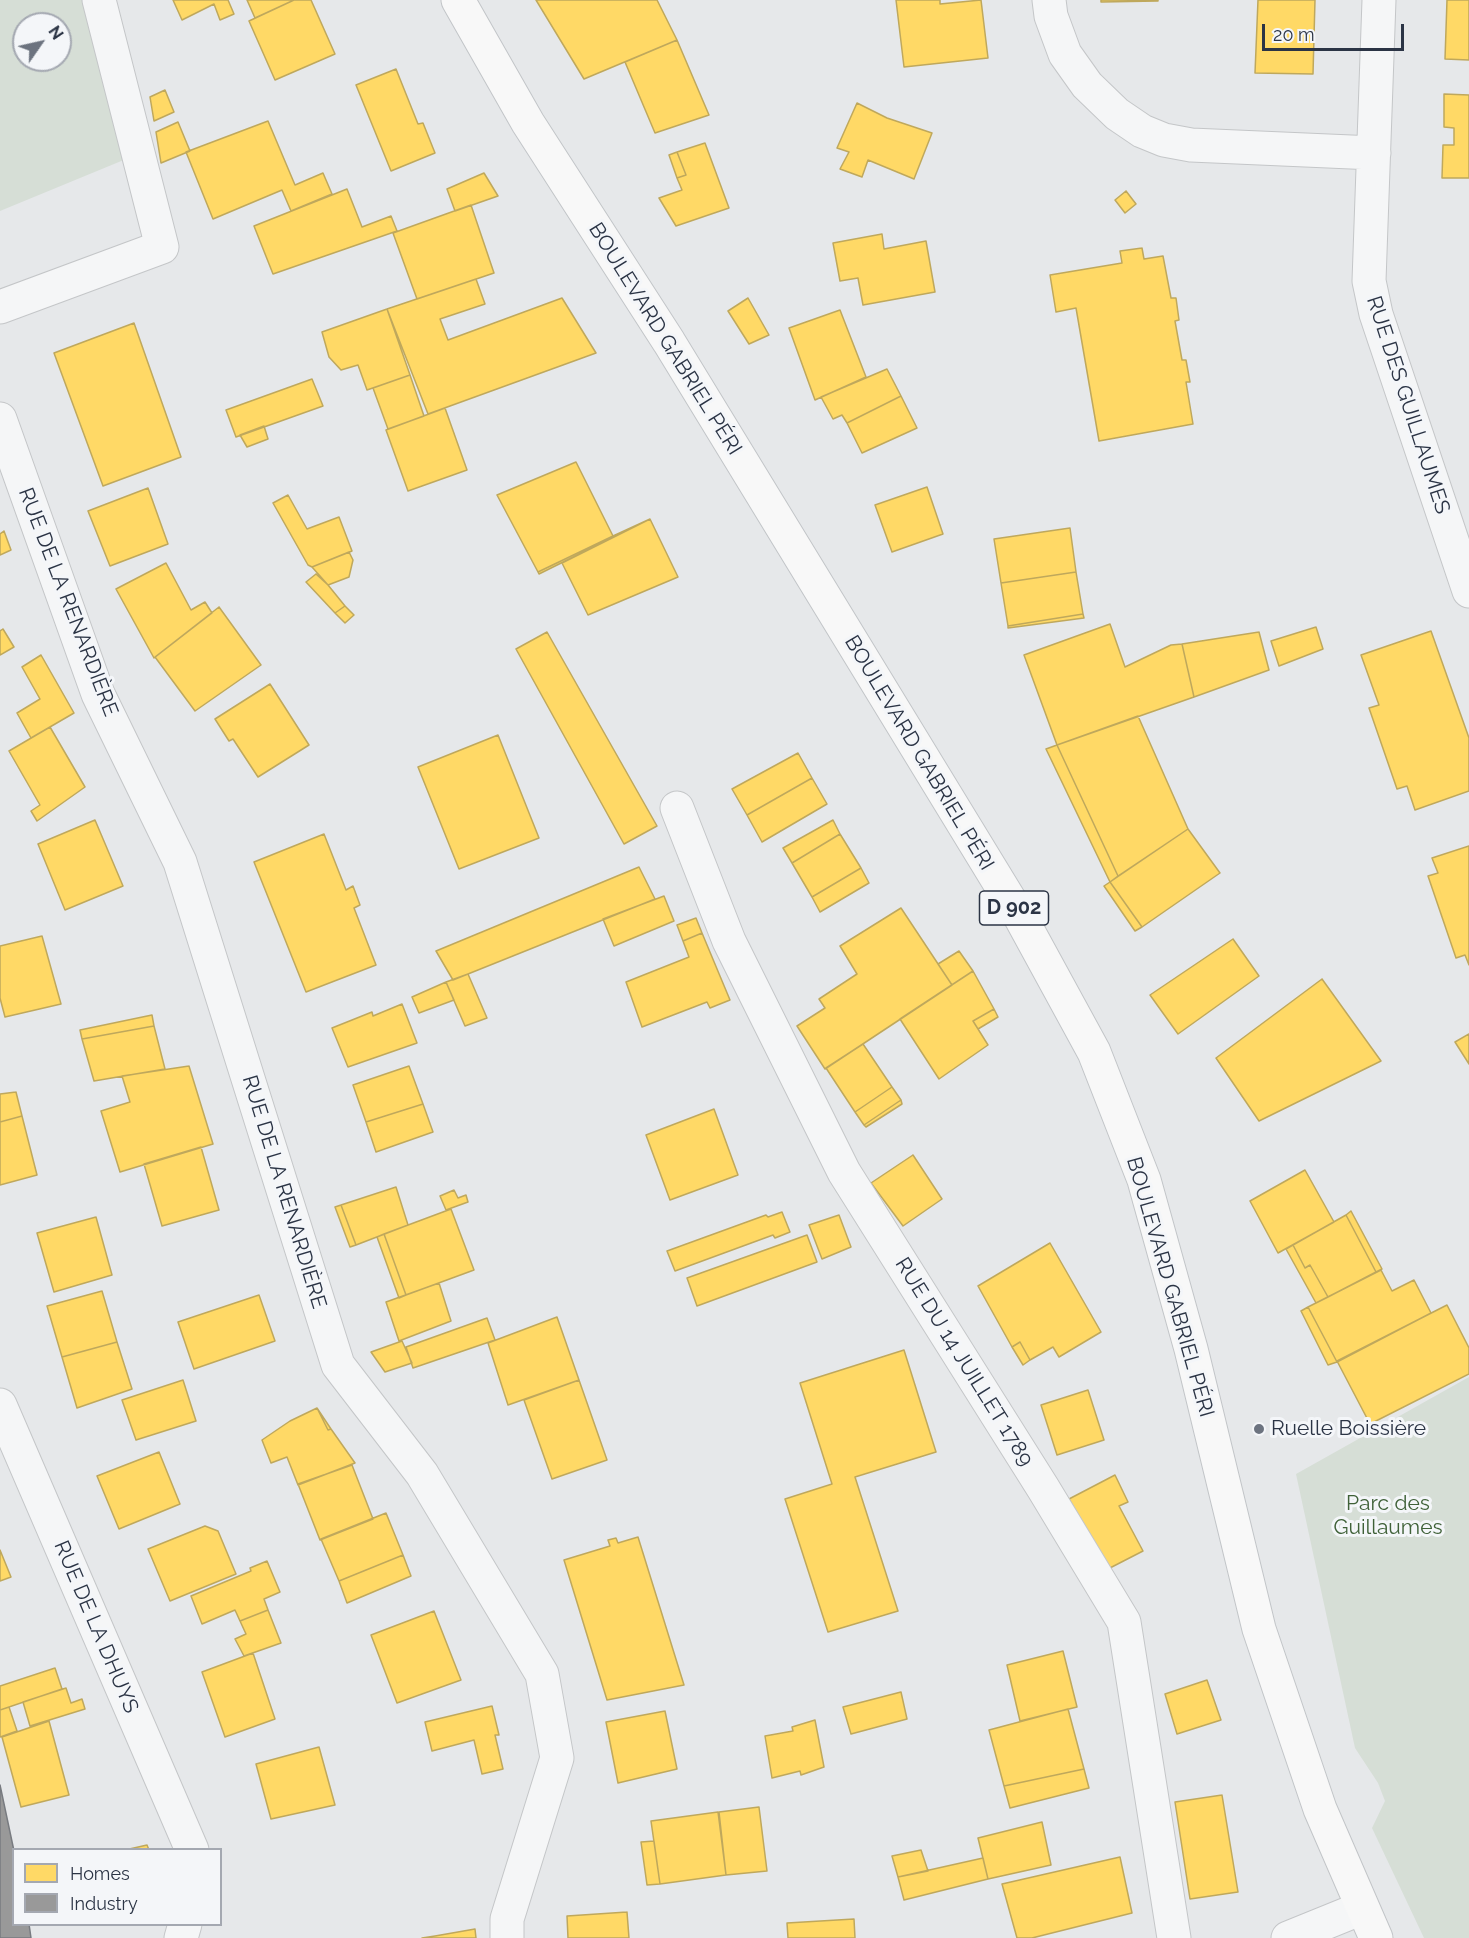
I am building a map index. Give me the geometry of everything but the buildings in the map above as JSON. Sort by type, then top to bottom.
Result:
[{"type":"main road","name":"BOULEVARD GABRIEL PÉRI","points":[[458,0],[528,123],[669,342],[1022,920],[1094,1052],[1144,1180],[1191,1349],[1259,1629],[1320,1809],[1376,1938]]},
{"type":"street","points":[[0,307],[162,247],[99,0]]},
{"type":"street","points":[[1049,0],[1051,16],[1065,54],[1087,85],[1117,114],[1142,131],[1164,140],[1191,145],[1374,153]]},
{"type":"street","name":"RUE DES GUILLAUMES","points":[[1379,0],[1369,281],[1376,314],[1469,591]]},
{"type":"street","name":"RUE DE LA RENARDIÈRE","points":[[0,419],[98,694],[180,862],[338,1365],[422,1474],[542,1674],[557,1758],[507,1919],[507,1938]]},
{"type":"street","name":"RUE DU 14 JUILLET 1789","points":[[677,808],[729,941],[844,1172],[1043,1488],[1124,1622],[1174,1938]]},
{"type":"street","name":"RUE DE LA DHUYS","points":[[0,1405],[191,1848]]},
{"type":"street","points":[[1287,1938],[1362,1908]]},
{"type":"green space","points":[[0,0],[90,0],[131,157],[0,211]]},
{"type":"green space","name":"Parc des Guillaumes","points":[[1469,1377],[1469,1938],[1424,1938],[1372,1828],[1385,1801],[1378,1783],[1355,1748],[1296,1474]]},
{"type":"place","name":"Ruelle Boissière","points":[[1259,1429]]}]
